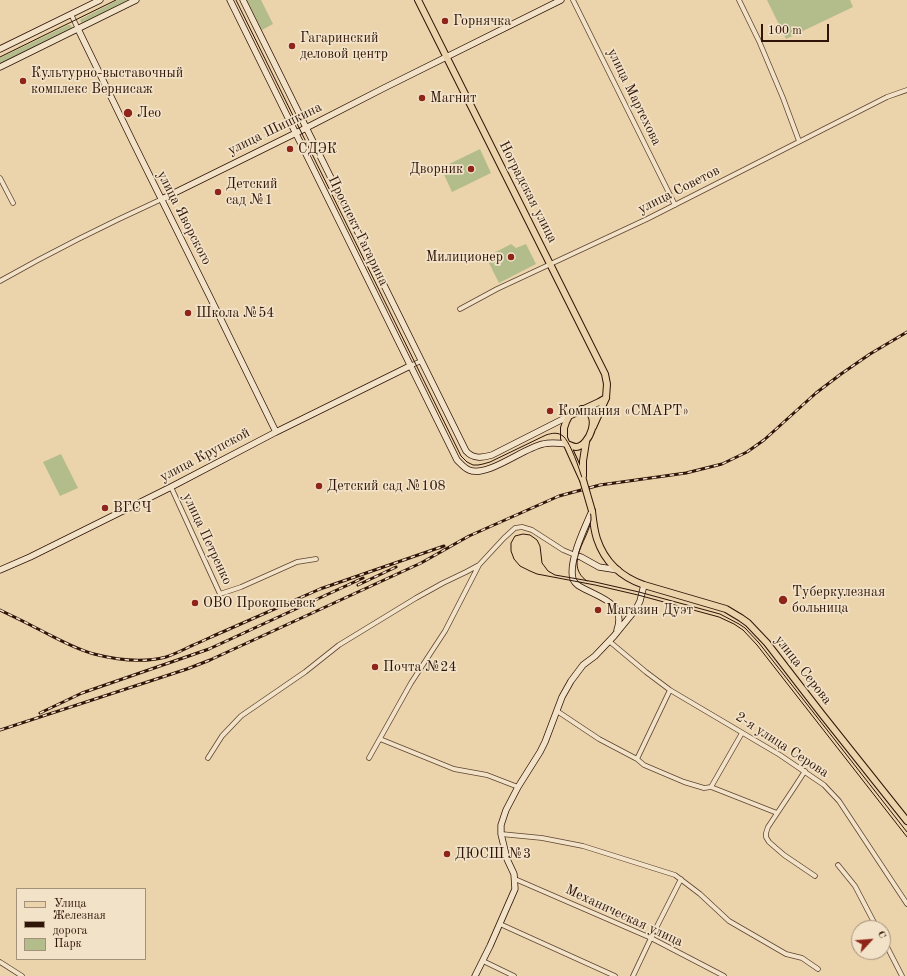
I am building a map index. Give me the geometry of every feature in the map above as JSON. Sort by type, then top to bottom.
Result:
[{"type":"main road","points":[[0,49],[100,0]]},
{"type":"main road","points":[[0,67],[136,0]]},
{"type":"main road","name":"Проспект Гагарина","points":[[230,0],[410,366]]},
{"type":"main road","name":"Проспект Гагарина","points":[[243,0],[421,361]]},
{"type":"main road","name":"Ноградская улица","points":[[418,0],[605,374],[607,384],[606,398]]},
{"type":"main road","name":"улица Шишкина","points":[[162,199],[561,0]]},
{"type":"main road","name":"улица Яворского","points":[[78,29],[276,432]]},
{"type":"main road","points":[[421,361],[466,451],[472,456],[482,457],[492,455],[606,398]]},
{"type":"main road","points":[[410,366],[457,460],[469,470],[481,471],[493,467],[542,444],[567,444],[577,447],[586,442]]},
{"type":"main road","name":"улица Крупской","points":[[0,570],[33,556],[171,487],[276,432],[410,366]]},
{"type":"main road","points":[[584,480],[583,461],[586,442],[606,398]]},
{"type":"main road","points":[[582,410],[588,411],[591,415],[593,426]]},
{"type":"main road","points":[[569,416],[566,422],[564,438],[584,480]]},
{"type":"main road","name":"улица Серова","points":[[584,480],[592,511],[595,534],[608,560],[628,578],[644,585],[726,610],[752,626],[907,821]]},
{"type":"main road","points":[[592,511],[575,555],[572,566],[573,580],[579,586],[614,606],[619,617],[619,624],[616,634]]},
{"type":"main road","points":[[575,555],[599,566],[618,570]]},
{"type":"main road","points":[[475,976],[515,889],[514,874],[507,859],[501,834],[501,825],[506,810],[518,787],[540,752],[562,697],[568,686],[583,665],[595,656],[616,634],[636,609],[640,601],[644,585]]},
{"type":"street","name":"улица Мартехова","points":[[572,0],[675,205]]},
{"type":"street","points":[[739,0],[759,41],[799,141]]},
{"type":"street","name":"улица Яворского","points":[[71,14],[78,29]]},
{"type":"street","name":"улица Советов","points":[[460,309],[497,289],[626,230],[887,97],[907,90]]},
{"type":"street","points":[[0,178],[13,204]]},
{"type":"street","name":"улица Шишкина","points":[[0,281],[73,242],[162,199]]},
{"type":"street","name":"улица Крупской","points":[[410,366],[421,361]]},
{"type":"street","name":"улица Петренко","points":[[171,487],[220,594],[241,587],[297,562],[316,559]]},
{"type":"street","points":[[369,758],[411,683],[444,631],[470,585],[479,565],[488,554],[515,528],[522,527],[532,530],[563,550],[575,555]]},
{"type":"street","points":[[208,758],[222,736],[240,716],[305,672],[339,645],[416,598],[479,565]]},
{"type":"street","name":"2-я улица Серова","points":[[609,641],[670,690],[804,771],[824,785],[839,801],[907,904]]},
{"type":"street","points":[[637,759],[670,690]]},
{"type":"street","points":[[557,711],[599,739],[637,759],[644,765],[684,782],[704,788],[711,787],[777,813]]},
{"type":"street","points":[[711,787],[742,733]]},
{"type":"street","points":[[380,739],[454,769],[487,775],[518,787]]},
{"type":"street","points":[[804,771],[766,830],[766,833],[769,842],[784,855],[815,876]]},
{"type":"street","points":[[501,834],[542,838],[583,846],[675,875],[700,894],[729,921],[786,954],[802,958],[818,970]]},
{"type":"street","points":[[838,865],[855,886],[873,920]]},
{"type":"street","name":"Механическая улица","points":[[515,878],[651,938],[724,976]]},
{"type":"street","points":[[633,976],[681,879]]},
{"type":"street","points":[[500,924],[615,976]]},
{"type":"street","points":[[891,955],[902,976]]},
{"type":"street","points":[[482,961],[514,976]]},
{"type":"street","points":[[0,962],[22,976]]},
{"type":"green space","points":[[118,0],[131,0],[82,24],[81,19]]},
{"type":"green space","points":[[247,0],[261,0],[273,24],[262,30]]},
{"type":"green space","points":[[767,0],[850,0],[853,7],[786,39]]},
{"type":"green space","points":[[68,25],[72,27],[71,30],[0,66],[0,58]]},
{"type":"green space","points":[[480,149],[491,173],[452,192],[441,168]]},
{"type":"green space","points":[[511,244],[516,248],[526,244],[536,264],[499,283],[486,257]]},
{"type":"green space","points":[[61,454],[78,488],[60,496],[43,462]]},
{"type":"tram line","points":[[0,57],[116,0]]},
{"type":"tram line","points":[[236,0],[461,456],[467,462],[473,465],[478,465],[490,462],[548,434],[559,434],[563,436],[567,442],[582,476],[591,513],[590,525],[579,552],[577,563],[580,574],[587,581]]},
{"type":"tram line","points":[[907,832],[759,643],[745,628],[720,614],[639,592],[555,575],[548,571],[542,563],[540,546],[537,540],[530,535],[523,534],[515,536],[511,543],[511,551],[514,559],[520,566],[537,574],[638,595],[719,617],[743,630],[757,645],[907,837]]},
{"type":"railway","points":[[0,730],[187,669],[210,660],[421,563],[469,536],[559,496],[600,485],[686,473],[722,464],[747,452],[764,440],[816,393],[841,374],[870,354],[907,332]]},
{"type":"railway","points":[[0,610],[87,652],[121,659],[157,659],[176,653],[320,589],[444,546]]},
{"type":"railway","points":[[358,585],[396,567]]},
{"type":"railway","points":[[40,713],[82,693],[209,649],[363,578]]},
{"type":"place","name":"Горнячка","points":[[445,21]]},
{"type":"place","name":"Гагаринский деловой центр","points":[[292,46]]},
{"type":"place","name":"Культурно-выставочный комплекс Вернисаж","points":[[23,81]]},
{"type":"place","name":"Магнит","points":[[422,98]]},
{"type":"place","name":"Лео","points":[[128,113]]},
{"type":"place","name":"СДЭК","points":[[290,149]]},
{"type":"place","name":"Дворник","points":[[471,169]]},
{"type":"place","name":"Детский сад №1","points":[[218,192]]},
{"type":"place","name":"Милиционер","points":[[511,257]]},
{"type":"place","name":"Школа №54","points":[[188,313]]},
{"type":"place","name":"Компания «СМАРТ»","points":[[550,411]]},
{"type":"place","name":"Детский сад №108","points":[[319,486]]},
{"type":"place","name":"ВГСЧ","points":[[105,508]]},
{"type":"place","name":"Туберкулезная больница","points":[[783,600]]},
{"type":"place","name":"ОВО Прокопьевск","points":[[195,603]]},
{"type":"place","name":"Магазин Дуэт","points":[[598,610]]},
{"type":"place","name":"Почта №24","points":[[375,667]]},
{"type":"place","name":"ДЮСШ №3","points":[[447,854]]}]
